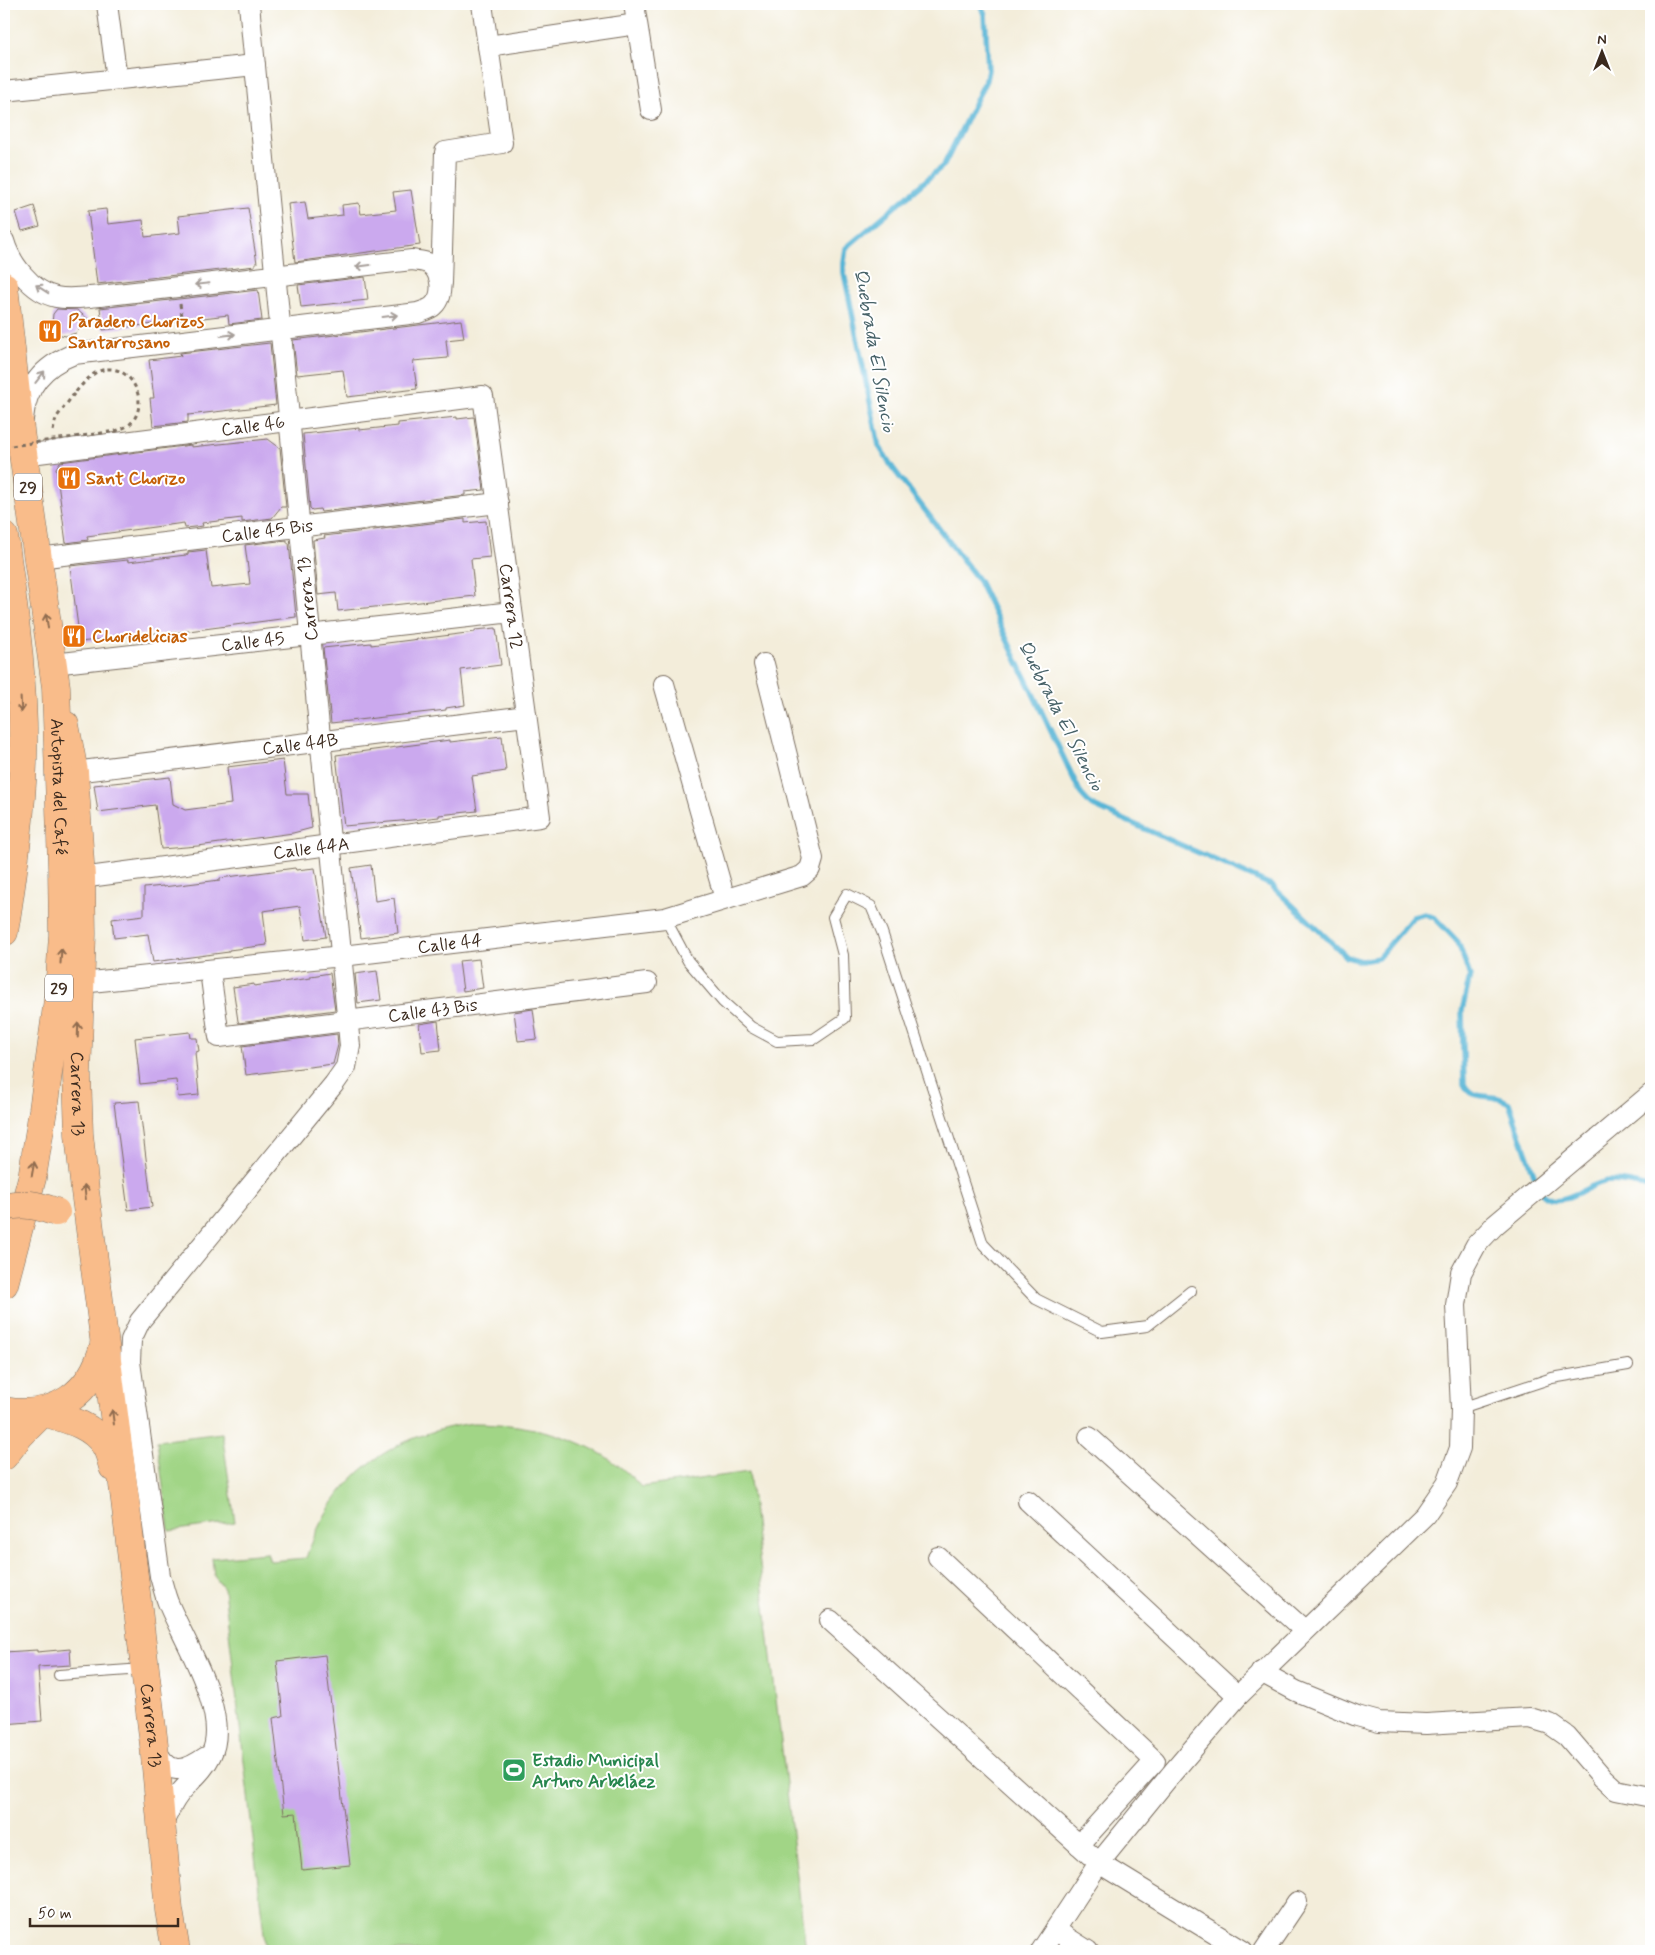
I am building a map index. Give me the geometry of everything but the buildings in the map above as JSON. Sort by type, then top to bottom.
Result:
[{"type":"main road","name":"Autopista del Café","points":[[4,286],[16,447],[38,558],[55,676],[63,935],[44,1110],[32,1178],[4,1284]]},
{"type":"main road","name":"Autopista del Café","points":[[4,536],[18,657],[23,761],[18,827],[4,932]]},
{"type":"main road","name":"Carrera 13","points":[[55,676],[74,772],[81,878],[81,983],[77,1075],[79,1124],[104,1344],[125,1500],[154,1746],[169,1910],[176,1951]]},
{"type":"main road","points":[[4,1207],[17,1204],[37,1205],[56,1212],[73,1223],[82,1233],[94,1258]]},
{"type":"main road","points":[[4,1456],[20,1434],[43,1412],[79,1392],[92,1376],[100,1359],[104,1344]]},
{"type":"main road","points":[[4,1410],[19,1413],[43,1412]]},
{"type":"main road","name":"Carrera 13","points":[[43,1412],[81,1425],[94,1432],[106,1446],[125,1500]]},
{"type":"street","points":[[107,4],[117,80]]},
{"type":"street","name":"Carrera 13","points":[[212,1753],[217,1735],[209,1692],[168,1603],[160,1576],[130,1362],[131,1340],[140,1321],[334,1084],[346,1067],[350,1046],[249,4]]},
{"type":"street","points":[[16,447],[30,392],[39,376],[60,360],[74,354],[418,313],[432,307],[441,296],[445,152],[502,143],[482,4]]},
{"type":"street","points":[[634,4],[651,110]]},
{"type":"street","points":[[488,46],[637,24]]},
{"type":"street","points":[[4,91],[255,65]]},
{"type":"street","points":[[4,241],[7,253],[19,270],[43,291],[55,297],[100,296],[412,260],[429,264],[436,271],[441,282]]},
{"type":"street","name":"Calle 46","points":[[16,447],[52,452],[483,396]]},
{"type":"street","name":"Carrera 12","points":[[483,396],[540,818]]},
{"type":"street","name":"Calle 45 Bis","points":[[38,558],[498,503]]},
{"type":"street","name":"Calle 45","points":[[55,676],[310,635],[512,612]]},
{"type":"street","name":"Calle 44","points":[[81,983],[210,971],[665,918],[802,876],[810,869],[813,859],[764,664]]},
{"type":"street","points":[[664,684],[725,899]]},
{"type":"street","name":"Calle 44B","points":[[74,772],[526,716]]},
{"type":"street","name":"Calle 44A","points":[[81,878],[540,818]]},
{"type":"street","name":"Calle 43 Bis","points":[[210,971],[219,1037],[647,983]]},
{"type":"street","points":[[1042,1951],[1099,1863],[1238,1696],[1304,1630],[1425,1515],[1447,1483],[1460,1448],[1461,1408],[1456,1306],[1462,1273],[1476,1246],[1496,1225],[1651,1094]]},
{"type":"street","points":[[1089,1437],[1304,1630]]},
{"type":"street","points":[[1028,1501],[1238,1696]]},
{"type":"street","points":[[938,1557],[1156,1761],[1079,1845]]},
{"type":"street","points":[[830,1620],[1099,1863],[1242,1951]]},
{"type":"street","points":[[1261,1672],[1296,1691],[1356,1716],[1379,1722],[1426,1724],[1530,1718],[1550,1724],[1567,1736],[1603,1778],[1616,1790],[1651,1797]]},
{"type":"street","points":[[154,1746],[160,1759],[170,1768],[182,1770],[194,1765],[212,1753]]},
{"type":"street","points":[[162,1826],[178,1794],[202,1770],[212,1753]]},
{"type":"street","points":[[1264,1951],[1297,1902]]},
{"type":"street","points":[[1055,1930],[1088,1951]]},
{"type":"lane","points":[[665,918],[688,961],[723,1002],[751,1027],[778,1041],[814,1039],[845,1018],[843,955],[833,917],[847,894],[871,906],[882,932],[983,1244],[1036,1299],[1102,1332],[1147,1326],[1191,1291]]},
{"type":"lane","points":[[1461,1408],[1552,1378],[1628,1365]]},
{"type":"lane","points":[[59,1675],[144,1669]]},
{"type":"path","points":[[177,286],[185,340]]},
{"type":"path","points":[[16,447],[116,431],[129,425],[137,415],[140,404],[139,392],[134,382],[118,371],[108,370],[98,372],[86,381],[56,418],[52,435],[52,452]]},
{"type":"green space","name":"Estadio Municipal Arturo Arbeláez","points":[[473,1423],[519,1426],[564,1437],[606,1457],[624,1470],[641,1487],[749,1472],[806,1951],[266,1951],[224,1589],[214,1576],[212,1558],[267,1553],[270,1561],[306,1558],[317,1529],[332,1504],[349,1483],[368,1465],[390,1450],[415,1438],[443,1429]]},
{"type":"green space","points":[[222,1433],[235,1522],[169,1531],[157,1441]]},
{"type":"waterway","name":"Quebrada El Silencio","points":[[980,4],[985,14],[988,70],[986,80],[944,165],[846,248],[843,268],[879,446],[892,467],[979,581],[1081,794],[1091,805],[1271,885],[1347,957],[1361,961],[1378,958],[1413,917],[1425,914],[1435,918],[1458,942],[1470,976],[1462,1011],[1464,1084],[1472,1093],[1509,1103],[1537,1183]]},
{"type":"waterway","name":"Quebrada El Silencio","points":[[1541,1192],[1547,1198],[1555,1200],[1609,1181],[1651,1188]]},
{"type":"place","name":"Paradero Chorizos Santarrosano","points":[[50,331]]},
{"type":"place","name":"Sant Chorizo","points":[[69,478]]},
{"type":"place","name":"Choridelicias","points":[[74,636]]},
{"type":"place","name":"Estadio Municipal Arturo Arbeláez","points":[[514,1770]]}]
